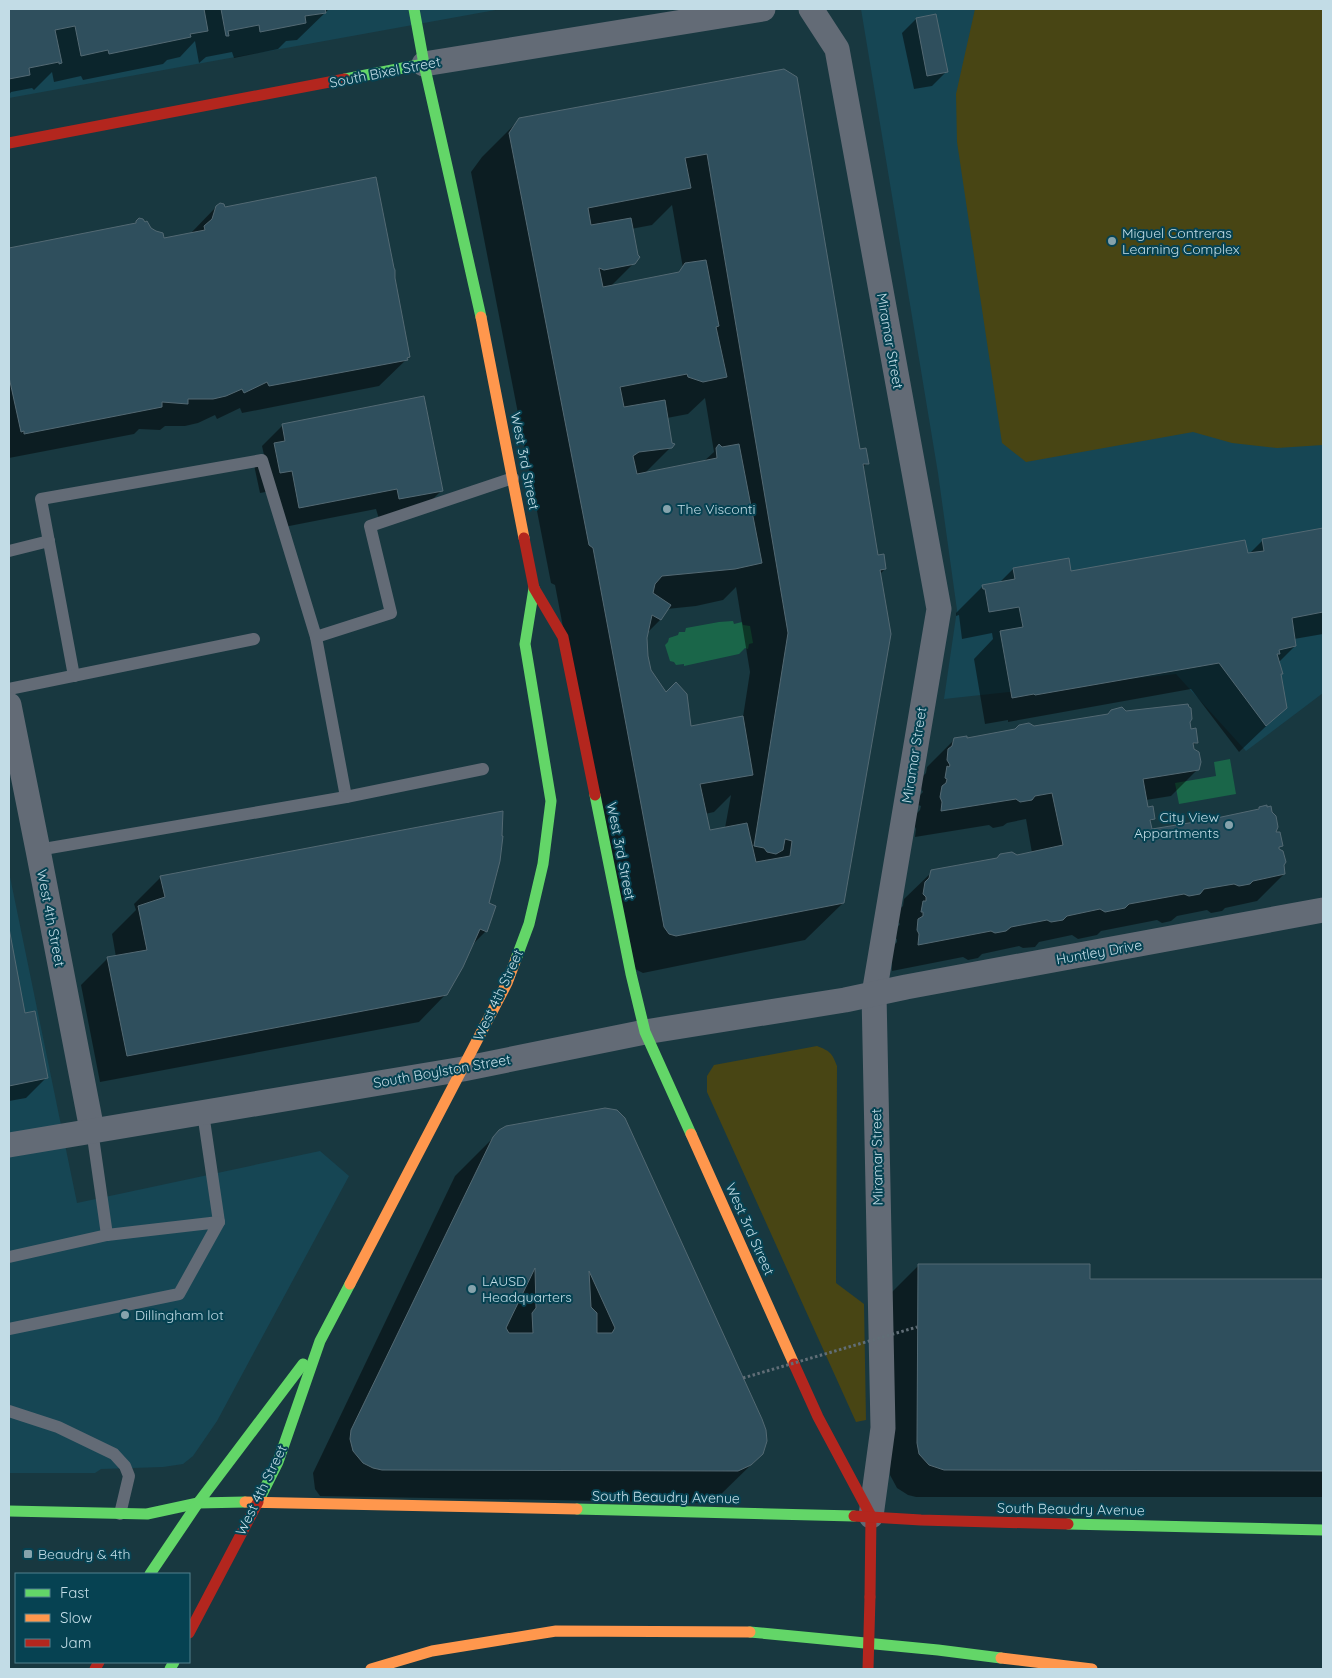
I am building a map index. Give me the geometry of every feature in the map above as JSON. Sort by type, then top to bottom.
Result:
[{"type":"main road","name":"West 3rd Street","points":[[414,9],[424,64],[473,279],[534,588],[563,637],[630,974],[645,1032],[818,1417],[871,1516],[868,1669]]},
{"type":"main road","name":"South Bixel Street","points":[[9,142],[424,64]]},
{"type":"main road","name":"West 4th Street","points":[[190,1631],[278,1462],[320,1341],[507,983],[529,924],[543,864],[551,801],[525,644],[534,588]]},
{"type":"main road","name":"West 4th Street","points":[[151,1573],[198,1503],[227,1467],[320,1341]]},
{"type":"main road","name":"South Beaudry Avenue","points":[[9,1511],[146,1514],[198,1503],[258,1502],[871,1516],[921,1520],[1323,1530]]},
{"type":"main road","points":[[371,1669],[432,1651],[556,1631],[742,1631],[938,1650],[1092,1669]]},
{"type":"street","name":"South Bixel Street","points":[[424,64],[763,9]]},
{"type":"street","name":"Miramar Street","points":[[811,9],[837,49],[939,609],[874,994],[883,1428],[871,1516]]},
{"type":"street","name":"West 4th Street","points":[[9,706],[92,1130]]},
{"type":"street","name":"Huntley Drive","points":[[874,994],[1323,910]]},
{"type":"street","name":"South Boylston Street","points":[[9,1145],[463,1069],[645,1032],[874,994]]},
{"type":"lane","points":[[74,676],[41,499],[262,460],[316,637],[346,797]]},
{"type":"lane","points":[[316,637],[391,613],[370,526],[513,478]]},
{"type":"lane","points":[[9,550],[49,540]]},
{"type":"lane","points":[[9,689],[254,638]]},
{"type":"lane","points":[[38,850],[346,797],[483,769]]},
{"type":"lane","points":[[9,1329],[179,1294],[219,1222],[203,1112]]},
{"type":"lane","points":[[92,1130],[107,1235]]},
{"type":"lane","points":[[9,1256],[107,1235],[219,1222]]},
{"type":"lane","points":[[9,1411],[58,1427],[114,1454],[125,1466],[129,1476],[120,1514]]},
{"type":"path","points":[[744,1378],[917,1327]]},
{"type":"shaded area","points":[[9,9],[501,9],[9,98]]},
{"type":"shaded area","name":"Miguel Contreras Learning Complex","points":[[861,9],[1323,9],[1323,693],[1246,751],[1176,674],[944,699],[957,610],[938,473]]},
{"type":"shaded area","points":[[975,9],[1323,9],[1323,445],[1277,448],[1232,443],[1193,432],[1026,462],[1002,443],[957,142],[956,94]]},
{"type":"shaded area","points":[[733,621],[734,624],[742,622],[743,625],[750,626],[753,643],[749,644],[748,649],[745,648],[739,654],[684,666],[684,664],[676,665],[670,661],[665,645],[669,638],[678,635],[679,632],[685,632],[686,628]]},
{"type":"shaded area","points":[[1230,759],[1236,794],[1179,804],[1175,783],[1216,776],[1214,762]]},
{"type":"shaded area","points":[[9,872],[77,1203],[320,1151],[349,1176],[217,1421],[193,1456],[183,1464],[163,1467],[101,1469],[95,1473],[9,1473]]},
{"type":"shaded area","points":[[817,1046],[830,1053],[837,1066],[836,1283],[864,1304],[866,1420],[856,1422],[707,1092],[707,1076],[714,1065]]},
{"type":"building","points":[[9,9],[204,9],[208,31],[190,34],[191,37],[109,54],[108,50],[81,56],[75,26],[55,30],[62,63],[29,68],[30,75],[9,79]]},
{"type":"building","points":[[221,9],[325,9],[326,13],[305,16],[306,23],[260,32],[259,25],[228,31],[229,36],[226,36]]},
{"type":"building","points":[[936,14],[948,72],[927,76],[916,18]]},
{"type":"building","name":"The Visconti","points":[[784,69],[797,77],[860,449],[866,448],[869,464],[863,464],[878,555],[884,554],[886,569],[880,570],[891,634],[844,903],[676,936],[669,934],[664,927],[593,548],[589,545],[509,133],[519,118]],"holes":[[[707,154],[788,633],[754,846],[764,848],[767,852],[776,854],[783,850],[785,839],[792,841],[790,856],[756,862],[747,823],[710,830],[700,784],[753,775],[743,716],[691,726],[687,694],[676,682],[666,692],[651,670],[647,638],[652,615],[661,620],[671,605],[653,593],[655,584],[662,576],[735,569],[762,563],[739,444],[722,447],[719,444],[716,448],[717,458],[637,474],[633,456],[639,452],[672,448],[675,444],[672,443],[665,400],[624,407],[620,387],[687,374],[688,377],[703,382],[727,377],[716,327],[719,326],[706,260],[685,263],[679,272],[603,287],[599,268],[604,270],[635,264],[640,257],[631,218],[591,225],[588,208],[691,188],[685,158]]]},
{"type":"building","points":[[376,177],[395,270],[410,357],[407,358],[408,360],[269,386],[267,382],[244,393],[242,389],[213,399],[188,399],[188,404],[162,402],[162,407],[24,434],[24,431],[21,432],[9,377],[9,248],[136,223],[139,218],[145,222],[147,221],[151,228],[163,233],[164,238],[205,230],[204,226],[212,219],[216,206],[220,203],[224,204],[225,207]]},
{"type":"building","points":[[424,396],[443,491],[399,499],[397,489],[299,508],[292,471],[280,473],[274,443],[285,441],[282,424]]},
{"type":"building","points":[[1323,528],[1323,612],[1292,618],[1296,646],[1279,650],[1280,654],[1277,654],[1283,674],[1281,674],[1287,708],[1266,726],[1219,663],[1012,698],[1000,631],[1023,627],[1019,607],[989,612],[985,589],[983,589],[982,585],[1015,579],[1013,568],[1069,558],[1071,571],[1245,540],[1248,553],[1264,551],[1262,539]]},
{"type":"building","name":"City View Appartments","points":[[1188,704],[1191,708],[1191,729],[1196,728],[1198,743],[1193,743],[1194,749],[1199,752],[1201,762],[1199,770],[1143,779],[1148,807],[1153,806],[1155,819],[1150,820],[1152,829],[1195,822],[1197,818],[1208,815],[1212,819],[1259,809],[1259,807],[1267,805],[1267,807],[1271,806],[1272,812],[1276,816],[1278,827],[1276,832],[1280,832],[1283,846],[1279,847],[1279,849],[1283,851],[1286,862],[1284,865],[1285,874],[1253,881],[1250,884],[1239,886],[1234,884],[1204,889],[1200,894],[1189,896],[1184,894],[1129,904],[1125,908],[1105,912],[1100,909],[1067,916],[1063,920],[1051,922],[1047,920],[1011,927],[1006,931],[995,933],[991,931],[918,945],[918,919],[923,916],[923,912],[921,912],[923,901],[926,901],[926,897],[923,894],[925,882],[929,878],[931,870],[997,858],[1000,854],[1012,852],[1017,855],[1063,845],[1052,793],[1035,796],[1032,800],[1020,802],[1016,799],[941,811],[942,802],[940,797],[942,786],[946,783],[947,766],[949,767],[950,765],[947,760],[948,749],[952,746],[954,738],[967,736],[967,738],[1015,729],[1019,725],[1029,723],[1034,726],[1108,714],[1111,710],[1122,707],[1126,711]]},
{"type":"building","points":[[503,811],[500,861],[489,903],[496,906],[487,932],[480,929],[463,967],[447,995],[127,1056],[107,957],[147,950],[138,906],[165,897],[160,876]]},
{"type":"building","points":[[9,928],[25,1013],[35,1011],[48,1078],[9,1086]]},
{"type":"building","name":"LAUSD Headquarters","points":[[605,1108],[617,1110],[625,1118],[766,1430],[767,1441],[763,1454],[751,1465],[738,1471],[382,1470],[363,1463],[353,1451],[350,1439],[351,1430],[493,1137],[506,1126]],"holes":[[[535,1268],[536,1308],[532,1313],[533,1333],[509,1333],[506,1328]],[[589,1271],[615,1328],[612,1333],[597,1333],[597,1313],[591,1307]]]},
{"type":"building","points":[[918,1264],[1090,1264],[1090,1279],[1323,1279],[1323,1471],[944,1470],[929,1465],[919,1454],[917,1443]]},
{"type":"traffic: fast","points":[[414,9],[424,64],[481,317]]},
{"type":"traffic: fast","points":[[345,79],[424,64]]},
{"type":"traffic: fast","points":[[516,959],[529,924],[543,864],[551,801],[525,644],[534,588]]},
{"type":"traffic: fast","points":[[595,795],[631,974],[645,1032],[691,1134]]},
{"type":"traffic: fast","points":[[258,1502],[278,1462],[320,1341],[350,1284]]},
{"type":"traffic: fast","points":[[151,1573],[198,1503],[303,1364]]},
{"type":"traffic: fast","points":[[9,1511],[147,1514],[198,1503],[245,1502]]},
{"type":"traffic: fast","points":[[577,1509],[854,1516]]},
{"type":"traffic: fast","points":[[1068,1524],[1323,1530]]},
{"type":"traffic: fast","points":[[750,1632],[1001,1658]]},
{"type":"traffic: fast","points":[[170,1669],[173,1663]]},
{"type":"traffic: slow","points":[[481,317],[524,538]]},
{"type":"traffic: slow","points":[[350,1284],[507,983],[516,959]]},
{"type":"traffic: slow","points":[[691,1134],[794,1364]]},
{"type":"traffic: slow","points":[[245,1502],[577,1509]]},
{"type":"traffic: slow","points":[[371,1669],[432,1651],[556,1631],[750,1632]]},
{"type":"traffic: slow","points":[[1001,1658],[1092,1669]]},
{"type":"traffic: jam","points":[[9,143],[345,79]]},
{"type":"traffic: jam","points":[[524,538],[534,588],[563,637],[595,795]]},
{"type":"traffic: jam","points":[[794,1364],[818,1417],[871,1516],[870,1597]]},
{"type":"traffic: jam","points":[[190,1631],[258,1502]]},
{"type":"traffic: jam","points":[[854,1516],[1068,1524]]},
{"type":"traffic: jam","points":[[868,1669],[870,1597]]},
{"type":"traffic: jam","points":[[95,1669],[98,1663]]},
{"type":"place","name":"Miguel Contreras Learning Complex","points":[[1112,241]]},
{"type":"place","name":"The Visconti","points":[[667,509]]},
{"type":"place","name":"City View Appartments","points":[[1229,825]]},
{"type":"place","name":"LAUSD Headquarters","points":[[472,1289]]},
{"type":"place","name":"Dillingham lot","points":[[125,1315]]},
{"type":"place","name":"Beaudry & 4th","points":[[28,1554]]}]
